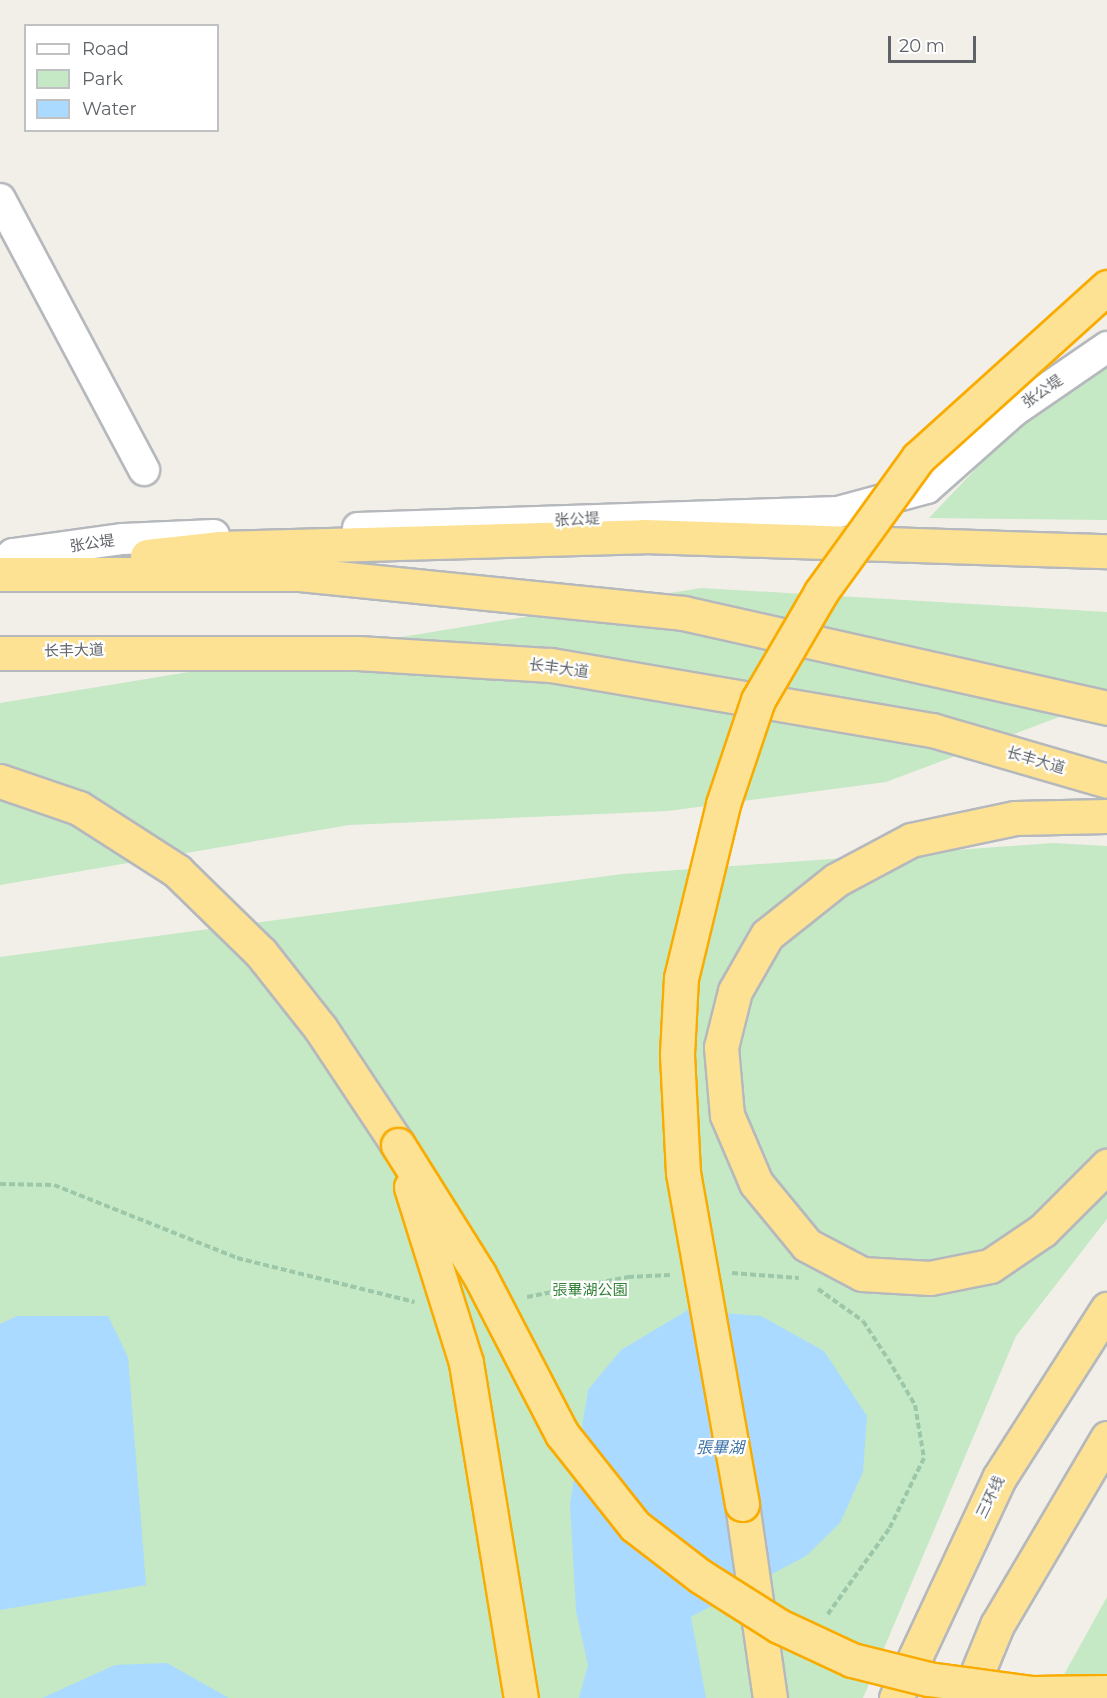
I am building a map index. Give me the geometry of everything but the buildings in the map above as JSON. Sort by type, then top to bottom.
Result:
[{"type":"highway","points":[[770,1698],[742,1504],[683,1173],[677,1054],[681,978],[698,891],[758,700],[821,592],[918,458],[1107,287]]},
{"type":"highway","points":[[0,573],[219,548],[481,539],[644,536],[1107,551]]},
{"type":"highway","points":[[0,573],[299,574],[683,613],[1107,708]]},
{"type":"highway","name":"长丰大道","points":[[0,653],[358,653],[550,665],[932,730],[1107,781]]},
{"type":"highway","points":[[0,781],[79,808],[177,871],[261,953],[321,1029],[398,1145],[479,1274],[562,1434],[635,1526],[700,1576],[778,1626],[852,1660],[928,1679],[1032,1693],[1107,1692]]},
{"type":"highway","points":[[1098,1178],[990,1266],[930,1278],[862,1274],[807,1245],[756,1183],[727,1115],[721,1047],[735,991],[767,935],[836,880],[911,840],[1015,818],[1107,816]]},
{"type":"highway","points":[[398,1145],[466,1363],[521,1698]]},
{"type":"highway","name":"三环线","points":[[896,1698],[999,1478],[1107,1308]]},
{"type":"highway","points":[[967,1698],[997,1625],[1101,1447]]},
{"type":"street","points":[[0,199],[144,470]]},
{"type":"street","name":"张公堤","points":[[0,565],[13,554],[123,539],[737,512],[838,512],[927,488],[1014,411],[1107,346]]},
{"type":"path","points":[[0,1184],[54,1185],[237,1258],[420,1302]]},
{"type":"path","points":[[726,1272],[803,1278]]},
{"type":"path","points":[[514,1298],[628,1277],[682,1274]]},
{"type":"path","points":[[812,1284],[862,1321],[888,1359],[915,1405],[924,1458],[889,1529],[836,1608],[820,1621]]},
{"type":"green space","points":[[1107,343],[1107,520],[929,518],[1087,352]]},
{"type":"green space","points":[[701,588],[1107,612],[1107,699],[886,782],[668,811],[349,825],[0,885],[0,703]]},
{"type":"green space","name":"張畢湖公園","points":[[1053,843],[1107,846],[1107,1219],[1016,1336],[863,1698],[0,1698],[0,957],[622,874]]},
{"type":"green space","points":[[1107,1597],[1107,1698],[1051,1698]]},
{"type":"water","name":"張畢湖","points":[[688,1310],[761,1316],[824,1351],[867,1416],[863,1472],[840,1523],[806,1556],[691,1617],[706,1698],[579,1698],[588,1665],[576,1611],[570,1504],[588,1390],[621,1350]]},
{"type":"water","points":[[17,1316],[108,1316],[128,1357],[146,1585],[0,1610],[0,1324]]},
{"type":"water","points":[[167,1663],[229,1698],[42,1698],[115,1665]]}]
